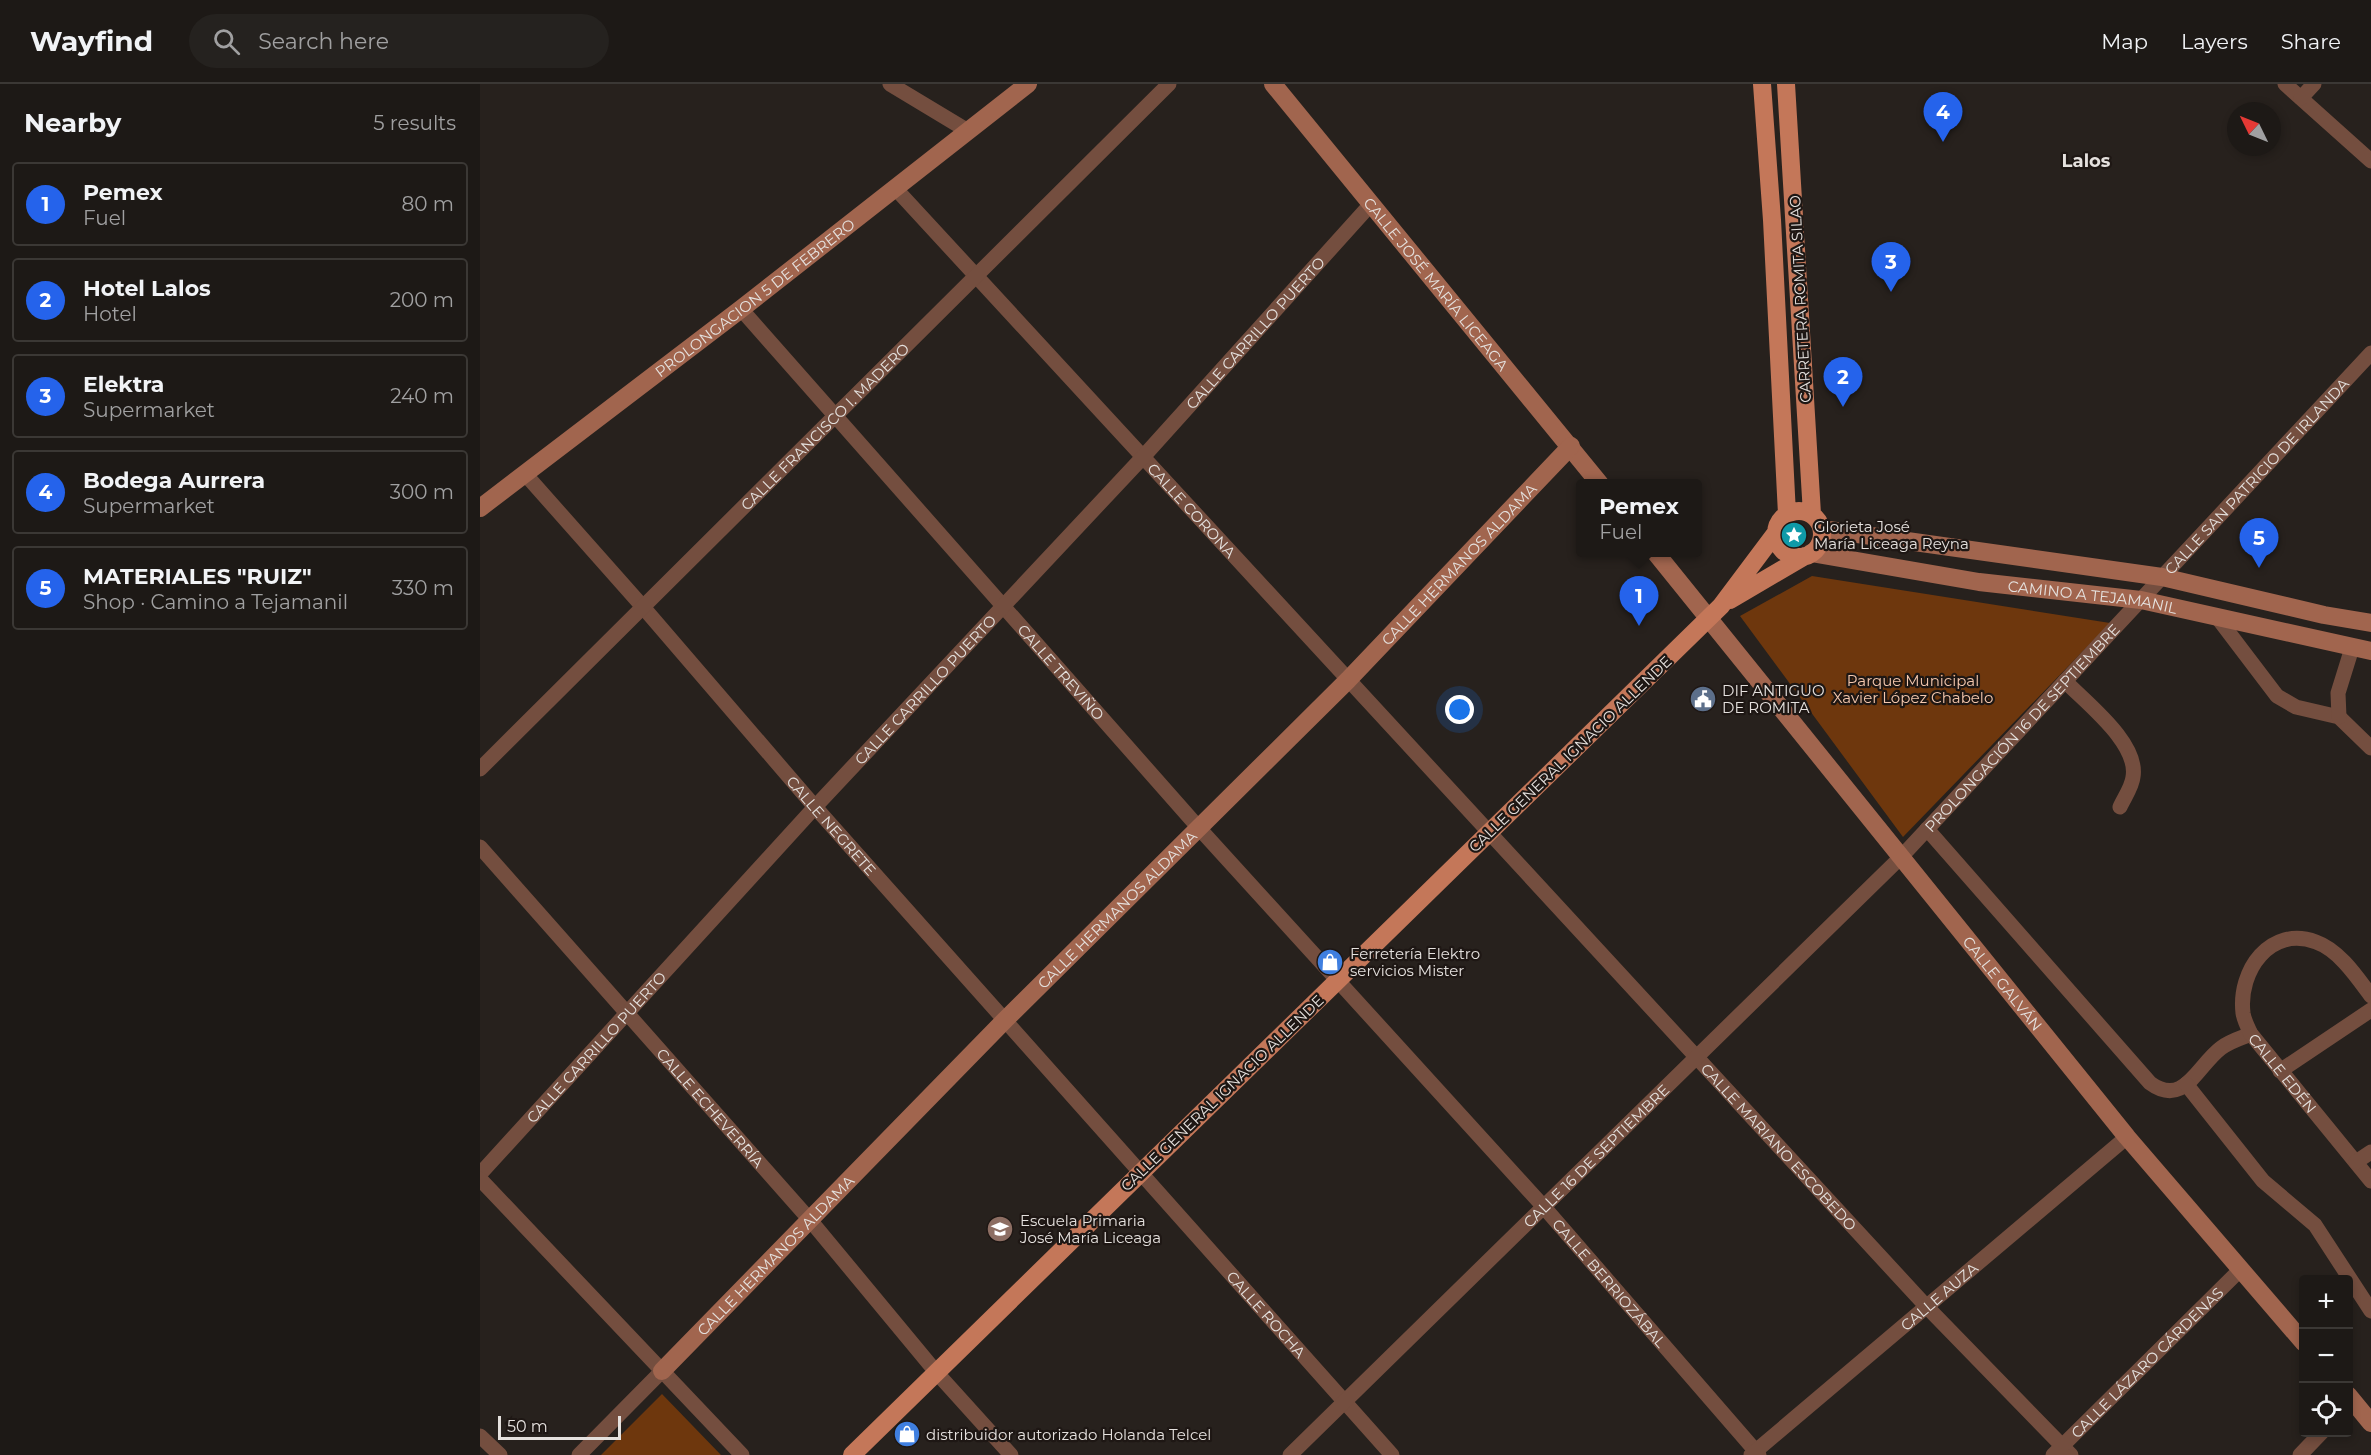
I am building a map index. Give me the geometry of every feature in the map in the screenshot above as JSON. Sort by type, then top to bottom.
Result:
[{"type":"main road","name":"CARRETERA ROMITA SILAO","points":[[1762,84],[1772,220],[1787,514]]},
{"type":"main road","name":"CARRETERA ROMITA SILAO","points":[[1786,84],[1817,521]]},
{"type":"main road","points":[[1804,511],[1817,521],[1822,538],[1818,547],[1808,555],[1789,555],[1777,543],[1775,534],[1780,520],[1787,514],[1804,511]]},
{"type":"main road","name":"CALLE GENERAL IGNACIO ALLENDE","points":[[852,1455],[1721,606],[1775,534]]},
{"type":"main road","name":"CALLE GENERAL IGNACIO ALLENDE","points":[[1721,606],[1808,555]]},
{"type":"street","points":[[890,84],[968,131]]},
{"type":"street","name":"PROLONGACION 5 DE FEBRERO","points":[[480,508],[741,309],[1028,84]]},
{"type":"street","name":"CALLE FRANCISCO I. MADERO","points":[[480,769],[1169,84]]},
{"type":"street","name":"CALLE JOSÉ MARÍA LICEAGA","points":[[1273,84],[1597,479]]},
{"type":"street","points":[[2285,84],[2371,161]]},
{"type":"street","points":[[2301,98],[2314,84]]},
{"type":"street","name":"CALLE CORONA","points":[[895,188],[1490,833]]},
{"type":"street","name":"CALLE CARRILLO PUERTO","points":[[480,1174],[815,807],[1143,457],[1371,204]]},
{"type":"street","name":"CALLE TREVIÑO","points":[[741,309],[1003,608],[1336,980]]},
{"type":"street","name":"CALLE SAN PATRICIO DE IRLANDA","points":[[2141,600],[2371,353]]},
{"type":"street","name":"CALLE HERMANOS ALDAMA","points":[[662,1371],[1005,1020],[1348,680],[1571,446]]},
{"type":"street","name":"CALLE NEGRETE","points":[[526,475],[815,807],[1141,1172]]},
{"type":"street","name":"CAMINO A TEJAMANIL","points":[[1817,521],[2162,577],[2324,615],[2371,623]]},
{"type":"street","name":"CAMINO A TEJAMANIL","points":[[1808,555],[1979,582],[2141,600],[2371,651]]},
{"type":"street","points":[[1659,557],[1707,619]]},
{"type":"street","name":"PROLONGACIÓN 16 DE SEPTIEMBRE","points":[[1902,856],[2141,600]]},
{"type":"street","points":[[2217,617],[2277,696],[2296,707],[2339,717],[2371,748]]},
{"type":"street","name":"CALLE GALVÁN","points":[[1707,619],[1902,856],[2127,1137],[2299,1337]]},
{"type":"street","points":[[2339,717],[2338,693],[2352,648]]},
{"type":"street","points":[[2065,681],[2113,728],[2129,749],[2134,776],[2120,807]]},
{"type":"street","points":[[1927,829],[2150,1083],[2158,1089],[2169,1092],[2180,1089],[2221,1048],[2251,1034]]},
{"type":"street","name":"CALLE MARIANO ESCOBEDO","points":[[1490,833],[2062,1452]]},
{"type":"street","name":"CALLE ECHEVERRÍA","points":[[480,847],[810,1220],[936,1372],[1011,1455]]},
{"type":"street","name":"CALLE 16 DE SEPTIEMBRE","points":[[1290,1455],[1902,856]]},
{"type":"street","name":"CALLE EDÉN","points":[[2371,996],[2336,955],[2317,942],[2297,938],[2278,941],[2260,954],[2248,972],[2243,995],[2243,1015],[2251,1034],[2371,1181]]},
{"type":"street","name":"CALLE BERRIOZÁBAL","points":[[1336,980],[1543,1206],[1755,1454]]},
{"type":"street","points":[[2280,1071],[2371,1010]]},
{"type":"street","points":[[2186,1084],[2263,1181],[2315,1225],[2371,1311]]},
{"type":"street","name":"CALLE AUZA","points":[[1755,1454],[2127,1137]]},
{"type":"street","points":[[2356,1162],[2371,1152]]},
{"type":"street","name":"CALLE ROCHA","points":[[1141,1172],[1392,1455]]},
{"type":"street","points":[[480,1179],[742,1455]]},
{"type":"street","name":"CALLE LÁZARO CÁRDENAS","points":[[2062,1452],[2241,1269]]},
{"type":"street","points":[[579,1455],[662,1371]]},
{"type":"street","points":[[2353,1403],[2371,1423]]},
{"type":"street","points":[[480,1436],[500,1455]]},
{"type":"street","points":[[2300,1455],[2317,1437]]},
{"type":"green space","name":"Parque Municipal Xavier López Chabelo","points":[[1812,576],[2110,623],[1903,837],[1740,616]]},
{"type":"green space","points":[[662,1394],[721,1455],[601,1455]]},
{"type":"place","name":"Bodega Aurrera","points":[[1943,142]]},
{"type":"place","name":"Elektra","points":[[1891,292]]},
{"type":"place","name":"Hotel Lalos","points":[[1843,407]]},
{"type":"place","name":"Glorieta José María Liceaga Reyna","points":[[1794,535]]},
{"type":"place","name":"MATERIALES \"RUIZ\"","points":[[2259,568]]},
{"type":"place","name":"Pemex","points":[[1639,626]]},
{"type":"place","name":"DIF ANTIGUO DE ROMITA","points":[[1703,699]]},
{"type":"place","name":"Ferretería Elektro servicios Mister","points":[[1330,962]]},
{"type":"place","name":"Escuela Primaria José María Liceaga","points":[[1000,1229]]},
{"type":"place","name":"distribuidor autorizado Holanda Telcel","points":[[907,1434]]},
{"type":"district","name":"Lalos","points":[[2086,161]]}]
